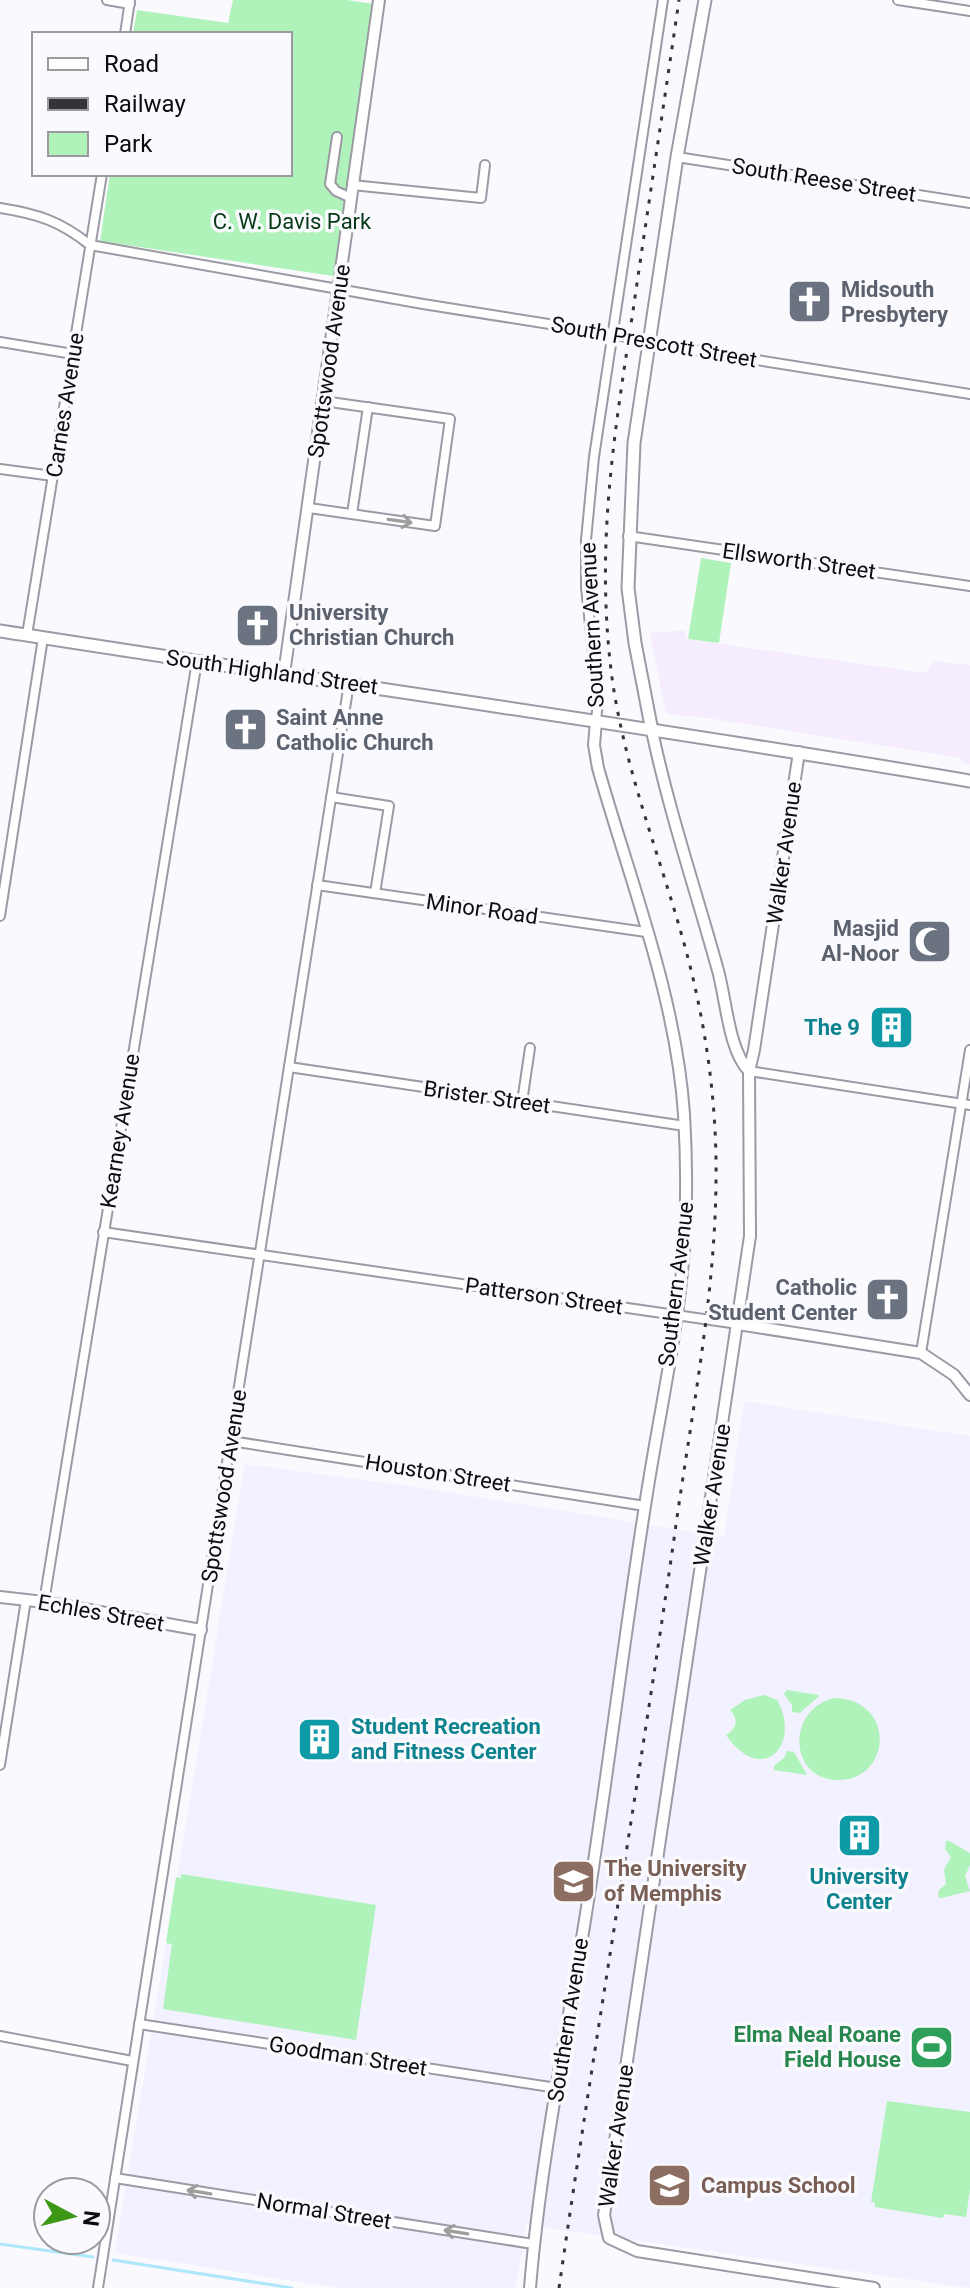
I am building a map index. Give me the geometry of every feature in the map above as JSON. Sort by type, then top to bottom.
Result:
[{"type":"main road","name":"Southern Avenue","points":[[652,731],[630,603],[628,536],[634,443],[677,157],[705,0]]},
{"type":"main road","name":"South Highland Street","points":[[0,631],[799,752],[970,781]]},
{"type":"street","points":[[107,0],[130,2],[125,32]]},
{"type":"street","name":"Spottswood Avenue","points":[[284,674],[379,0]]},
{"type":"street","name":"Southern Avenue","points":[[530,2288],[533,2244],[676,1314],[686,1218],[685,1126],[670,1021],[594,745],[598,701],[586,592],[586,540],[594,457],[663,0]]},
{"type":"street","points":[[898,0],[970,11]]},
{"type":"street","points":[[337,137],[330,184],[336,191],[351,198]]},
{"type":"street","name":"South Reese Street","points":[[677,157],[970,203]]},
{"type":"street","points":[[352,185],[481,198],[485,165]]},
{"type":"street","name":"Carnes Avenue","points":[[27,635],[102,176]]},
{"type":"street","points":[[0,208],[34,213],[68,228],[90,245]]},
{"type":"street","name":"South Prescott Street","points":[[90,245],[650,343],[970,394]]},
{"type":"street","points":[[0,342],[73,354]]},
{"type":"street","points":[[309,508],[435,526],[450,419],[323,401]]},
{"type":"street","points":[[352,514],[368,407]]},
{"type":"street","points":[[0,469],[53,476]]},
{"type":"street","name":"Ellsworth Street","points":[[628,536],[970,586]]},
{"type":"street","points":[[0,916],[43,638]]},
{"type":"street","name":"Kearney Avenue","points":[[44,1602],[197,661]]},
{"type":"street","name":"Spottswood Avenue","points":[[98,2288],[349,683]]},
{"type":"street","name":"Southern Avenue","points":[[652,731],[664,786],[718,971],[737,1055],[749,1071]]},
{"type":"street","name":"Walker Avenue","points":[[799,752],[749,1071],[750,1236],[604,2215],[609,2238],[637,2251],[874,2288]]},
{"type":"street","points":[[331,797],[389,806],[375,893]]},
{"type":"street","name":"Minor Road","points":[[317,885],[646,932]]},
{"type":"street","points":[[522,1102],[530,1048]]},
{"type":"street","points":[[921,1353],[966,1104],[970,1050]]},
{"type":"street","name":"Brister Street","points":[[289,1067],[685,1126]]},
{"type":"street","points":[[749,1071],[966,1104]]},
{"type":"street","name":"Patterson Street","points":[[103,1232],[676,1314],[921,1353],[954,1375],[970,1395]]},
{"type":"street","name":"Houston Street","points":[[231,1441],[645,1506]]},
{"type":"street","name":"Echles Street","points":[[0,1597],[201,1630]]},
{"type":"street","points":[[0,1765],[26,1600]]},
{"type":"street","name":"Goodman Street","points":[[139,2024],[557,2088]]},
{"type":"street","points":[[0,2036],[132,2061]]},
{"type":"street","name":"Normal Street","points":[[115,2178],[533,2244]]},
{"type":"shaded area","points":[[685,630],[687,639],[926,673],[934,661],[970,665],[970,764],[963,763],[961,758],[666,714],[650,633]]},
{"type":"shaded area","name":"The University of Memphis","points":[[744,1401],[970,1436],[970,2288],[526,2225],[516,2288],[339,2288],[115,2253],[245,1464],[416,1487],[724,1537]]},
{"type":"green space","name":"C. W. Davis Park","points":[[233,0],[347,0],[374,4],[333,276],[100,241],[110,176],[292,176],[292,32],[133,32],[137,10],[228,23]]},
{"type":"green space","points":[[701,558],[731,563],[719,643],[688,639]]},
{"type":"green space","points":[[787,1690],[819,1696],[800,1713],[792,1712],[792,1705],[784,1694]]},
{"type":"green space","points":[[764,1695],[777,1700],[784,1716],[785,1731],[782,1744],[775,1754],[765,1759],[753,1758],[740,1750],[726,1735],[736,1724],[730,1710],[745,1700]]},
{"type":"green space","points":[[834,1698],[854,1702],[868,1711],[877,1724],[880,1739],[870,1766],[857,1776],[840,1780],[823,1778],[811,1770],[803,1758],[800,1744],[801,1730],[807,1716],[818,1705]]},
{"type":"green space","points":[[787,1751],[794,1752],[807,1775],[774,1770]]},
{"type":"green space","points":[[946,1841],[970,1853],[970,1865],[965,1876],[970,1891],[941,1898],[938,1897],[939,1890],[946,1884],[944,1870],[951,1857],[945,1849]]},
{"type":"green space","points":[[181,1874],[376,1905],[356,2040],[163,2009],[172,1944],[166,1943],[176,1877],[181,1878]]},
{"type":"green space","points":[[887,2101],[970,2112],[970,2190],[966,2217],[944,2214],[943,2218],[875,2207],[875,2203],[871,2202]]},
{"type":"waterway","points":[[0,2244],[93,2257]]},
{"type":"waterway","points":[[113,2260],[292,2288]]},
{"type":"railway","points":[[559,2288],[701,1361],[715,1226],[715,1129],[703,1025],[682,936],[636,785],[617,709],[611,670],[605,578],[614,446],[679,0]]},
{"type":"place","name":"Midsouth Presbytery","points":[[810,302]]},
{"type":"place","name":"University Christian Church","points":[[258,625]]},
{"type":"place","name":"Saint Anne Catholic Church","points":[[245,730]]},
{"type":"place","name":"Masjid Al-Noor","points":[[930,941]]},
{"type":"place","name":"The 9","points":[[891,1027]]},
{"type":"place","name":"Catholic Student Center","points":[[888,1300]]},
{"type":"place","name":"Student Recreation and Fitness Center","points":[[320,1739]]},
{"type":"place","name":"University Center","points":[[859,1835]]},
{"type":"place","name":"The University of Memphis","points":[[573,1881]]},
{"type":"place","name":"Elma Neal Roane Field House","points":[[932,2047]]},
{"type":"place","name":"Campus School","points":[[670,2185]]}]
